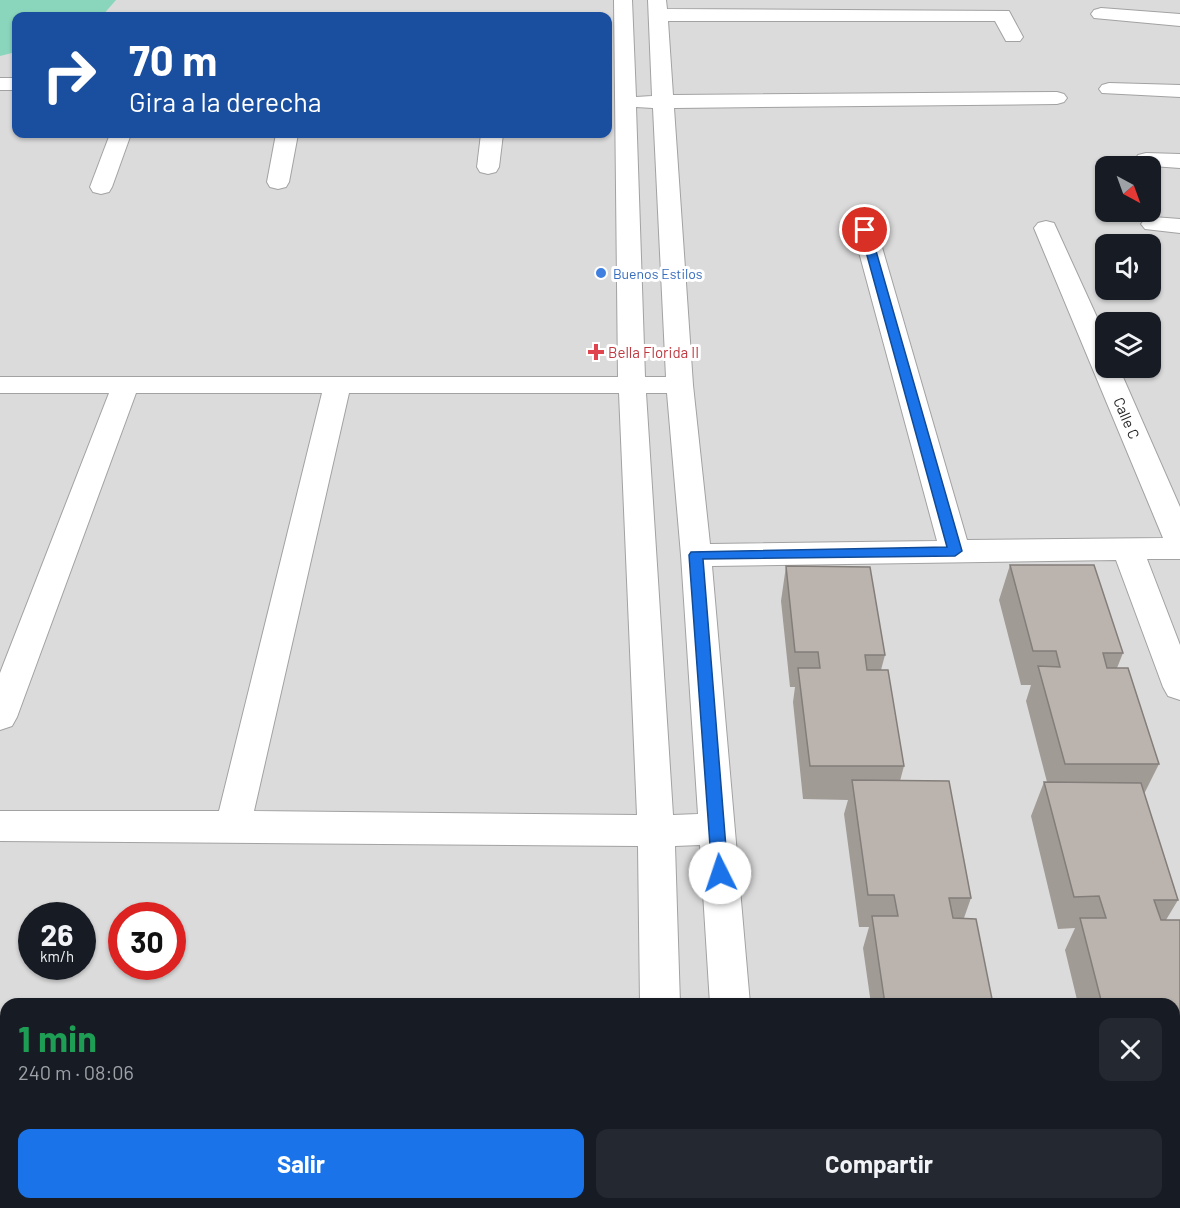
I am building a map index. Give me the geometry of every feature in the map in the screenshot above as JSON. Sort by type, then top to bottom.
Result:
[{"type":"street","points":[[623,0],[616,93],[656,831],[660,998]]},
{"type":"street","points":[[730,998],[696,555],[680,385],[658,8],[1002,15],[1013,37]]},
{"type":"street","points":[[1101,14],[1180,20]]},
{"type":"street","points":[[1109,89],[1180,91]]},
{"type":"street","points":[[616,93],[1058,98]]},
{"type":"street","points":[[101,187],[119,138]]},
{"type":"street","points":[[278,182],[286,138]]},
{"type":"street","points":[[489,167],[492,138]]},
{"type":"street","points":[[1161,160],[1180,161]]},
{"type":"street","points":[[1153,225],[1180,226]]},
{"type":"street","name":"Calle C","points":[[1046,228],[1180,542]]},
{"type":"street","points":[[865,230],[955,551]]},
{"type":"street","points":[[0,385],[680,385]]},
{"type":"street","points":[[0,717],[126,386]]},
{"type":"street","points":[[233,826],[337,386]]},
{"type":"street","points":[[1127,548],[1180,687]]},
{"type":"street","points":[[696,555],[1180,548]]},
{"type":"street","points":[[0,826],[656,831],[717,829]]},
{"type":"shaded area","points":[[0,0],[1180,0],[1180,998],[0,998]]},
{"type":"green space","points":[[0,0],[116,0],[106,12],[12,12],[12,53],[0,56]]},
{"type":"building","points":[[1010,565],[1094,565],[1123,653],[1103,653],[1107,668],[1128,668],[1159,764],[1065,764],[1038,666],[1060,667],[1056,651],[1033,651]]},
{"type":"building","points":[[786,566],[870,567],[885,655],[865,655],[867,670],[888,670],[904,766],[810,766],[798,668],[820,668],[818,652],[795,652]]},
{"type":"building","points":[[852,780],[949,781],[971,898],[949,898],[953,918],[976,919],[992,998],[884,998],[872,916],[898,916],[894,895],[868,895]]},
{"type":"building","points":[[1044,782],[1141,783],[1178,900],[1154,900],[1161,920],[1180,920],[1180,998],[1100,998],[1080,918],[1106,918],[1099,896],[1074,897]]},
{"type":"place","name":"Buenos Estilos","points":[[601,273]]},
{"type":"place","name":"Bella Florida II","points":[[596,352]]},
{"type":"route","points":[[720,873],[696,555],[955,551],[865,230]]}]
